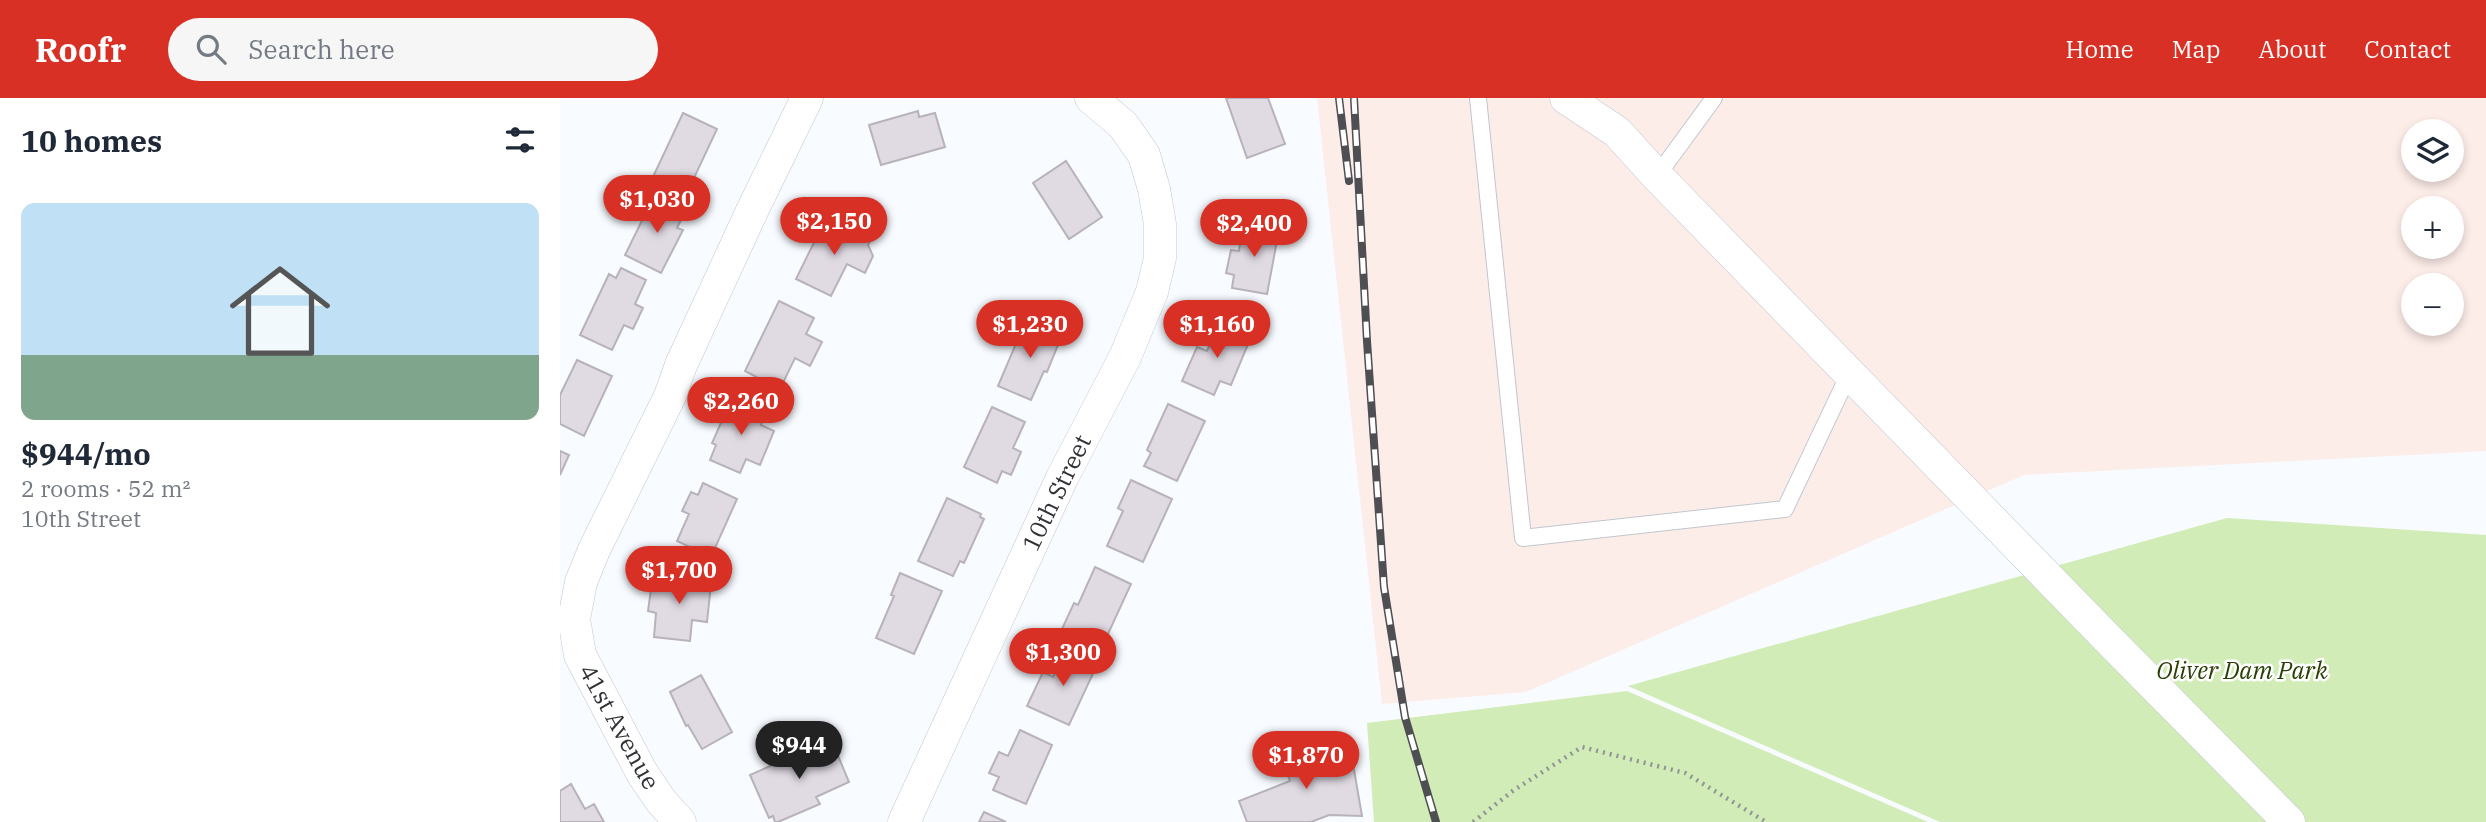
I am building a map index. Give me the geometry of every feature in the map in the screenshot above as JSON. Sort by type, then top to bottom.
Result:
[{"type":"street","name":"41st Avenue","points":[[680,822],[661,802],[642,773],[580,655],[574,619],[581,582],[616,503],[670,396],[681,365],[807,98]]},
{"type":"street","name":"10th Street","points":[[904,822],[1062,478],[1125,358],[1152,292],[1160,258],[1160,224],[1144,155],[1123,125],[1091,98]]},
{"type":"street","points":[[1566,98],[1617,132],[1849,374],[2289,822]]},
{"type":"lane","points":[[1478,98],[1523,538],[1785,509],[1849,374]]},
{"type":"lane","points":[[1657,176],[1714,98]]},
{"type":"path","points":[[1474,822],[1514,790],[1582,747],[1685,773],[1766,822]]},
{"type":"shaded area","points":[[1317,98],[2486,98],[2486,451],[2024,475],[1526,692],[1382,704]]},
{"type":"green space","name":"Oliver Dam Park","points":[[2227,518],[2486,535],[2486,822],[1940,822],[1628,686]]},
{"type":"green space","points":[[1627,691],[1928,822],[1374,822],[1367,723]]},
{"type":"building","points":[[1226,98],[1268,98],[1285,144],[1247,158]]},
{"type":"building","points":[[918,111],[919,117],[935,113],[945,147],[881,165],[869,125]]},
{"type":"building","points":[[683,113],[717,129],[686,195],[652,179]]},
{"type":"building","points":[[1066,161],[1102,217],[1069,239],[1033,183]]},
{"type":"building","points":[[654,196],[685,212],[677,228],[683,230],[661,273],[625,255]]},
{"type":"building","points":[[826,218],[871,240],[868,245],[873,256],[865,273],[847,264],[831,296],[796,279]]},
{"type":"building","points":[[1243,224],[1279,230],[1267,294],[1232,288],[1234,275],[1226,273],[1231,250],[1239,251]]},
{"type":"building","points":[[621,268],[646,280],[635,304],[643,308],[633,329],[624,325],[612,350],[580,335],[609,274],[616,278]]},
{"type":"building","points":[[779,301],[814,318],[806,334],[822,342],[810,366],[795,358],[780,389],[745,371]]},
{"type":"building","points":[[1026,320],[1062,335],[1047,372],[1044,371],[1031,400],[998,386]]},
{"type":"building","points":[[1218,323],[1251,337],[1231,385],[1220,381],[1214,395],[1182,381],[1197,347],[1207,351]]},
{"type":"building","points":[[577,360],[612,376],[584,436],[560,424],[560,395]]},
{"type":"building","points":[[732,398],[766,412],[761,425],[774,431],[760,465],[746,459],[740,473],[710,460],[716,445],[712,443]]},
{"type":"building","points":[[1168,404],[1205,421],[1177,481],[1144,466],[1151,453],[1147,450]]},
{"type":"building","points":[[992,407],[1025,422],[1013,448],[1021,452],[1011,475],[1002,471],[997,483],[964,467]]},
{"type":"building","points":[[560,451],[569,455],[560,475]]},
{"type":"building","points":[[1131,480],[1172,499],[1143,562],[1107,546],[1123,511],[1118,508]]},
{"type":"building","points":[[703,483],[737,499],[711,557],[677,541],[689,514],[682,511],[691,492],[698,495]]},
{"type":"building","points":[[947,498],[981,514],[980,517],[984,519],[964,563],[960,561],[953,576],[918,561]]},
{"type":"building","points":[[1095,567],[1131,584],[1102,647],[1062,629],[1074,603],[1078,605]]},
{"type":"building","points":[[900,573],[942,591],[914,654],[876,638],[894,596],[891,595]]},
{"type":"building","points":[[660,574],[696,578],[696,583],[711,584],[707,622],[692,620],[690,641],[654,637],[656,613],[648,611],[651,589],[659,589]]},
{"type":"building","points":[[1065,651],[1097,665],[1069,725],[1027,706],[1043,672],[1053,677]]},
{"type":"building","points":[[701,675],[732,732],[702,749],[688,725],[686,726],[670,692]]},
{"type":"building","points":[[1020,730],[1052,745],[1026,804],[993,790],[999,777],[989,773],[999,752],[1008,756]]},
{"type":"building","points":[[1302,736],[1315,772],[1352,758],[1362,816],[1329,815],[1311,822],[1247,822],[1239,801],[1290,781],[1277,746]]},
{"type":"building","points":[[831,739],[849,782],[816,797],[820,804],[778,822],[775,822],[773,816],[769,818],[750,775]]},
{"type":"building","points":[[571,784],[585,809],[594,804],[604,822],[560,822],[560,791]]},
{"type":"building","points":[[984,812],[1006,822],[979,822]]},
{"type":"railway","points":[[1339,98],[1349,181]]},
{"type":"railway","points":[[1354,98],[1384,587],[1405,717],[1436,822]]}]
